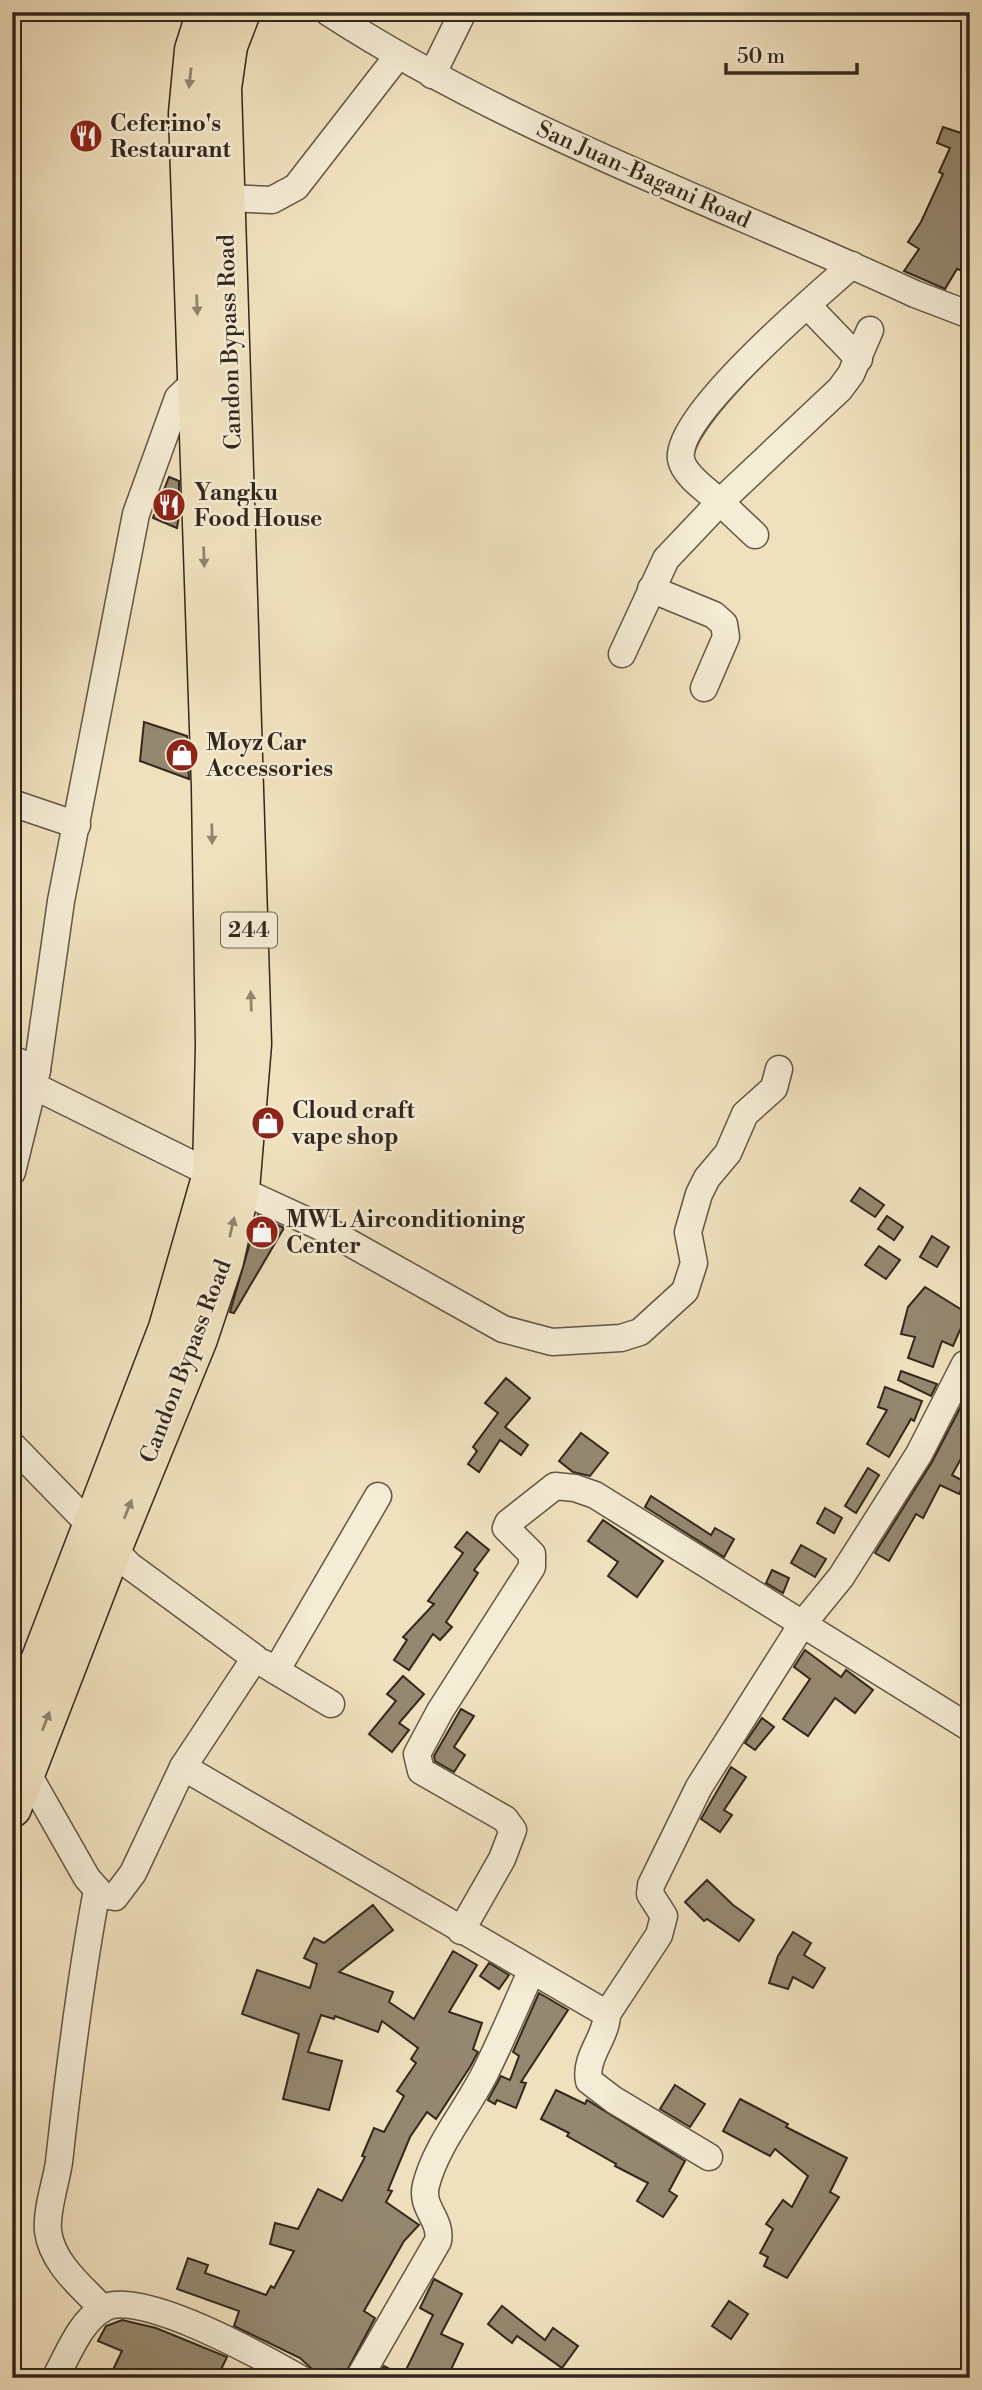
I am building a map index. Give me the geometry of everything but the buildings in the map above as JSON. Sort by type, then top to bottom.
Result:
[{"type":"highway","name":"Candon Bypass Road","points":[[12,1734],[102,1535],[198,1339],[224,1261],[226,1182],[252,1044],[227,787],[200,378],[188,113],[194,50],[206,12]]},
{"type":"highway","name":"Candon Bypass Road","points":[[227,787],[225,198],[222,88],[228,46],[241,12]]},
{"type":"highway","name":"Candon Bypass Road","points":[[12,1808],[19,1759],[102,1535]]},
{"type":"street","name":"San Juan-Bagani Road","points":[[328,12],[397,57],[590,153],[852,265],[915,295],[970,315]]},
{"type":"street","points":[[432,75],[463,12]]},
{"type":"street","points":[[225,198],[272,200],[296,187],[397,57]]},
{"type":"street","points":[[755,535],[686,470],[681,459],[683,444],[708,403],[807,305],[852,265]]},
{"type":"street","points":[[807,305],[859,359]]},
{"type":"street","points":[[622,654],[672,550],[840,389],[859,359],[870,330]]},
{"type":"street","points":[[12,1172],[36,1078],[61,901],[136,514],[178,398],[200,378]]},
{"type":"street","points":[[651,589],[715,615],[724,624],[726,637],[704,688]]},
{"type":"street","points":[[12,803],[77,825]]},
{"type":"street","points":[[12,1059],[36,1078],[226,1182],[325,1228],[503,1329],[552,1342],[621,1338],[640,1332],[685,1291],[694,1263],[688,1232],[699,1194],[707,1178],[728,1153],[745,1114],[774,1088],[779,1069]]},
{"type":"street","points":[[709,2157],[614,2100],[589,2081],[589,2067],[604,2032],[607,2014],[664,1924],[662,1909],[650,1894],[654,1873],[706,1775],[802,1626],[841,1577],[919,1454],[965,1364]]},
{"type":"street","points":[[12,1445],[130,1566],[266,1665],[331,1704]]},
{"type":"street","points":[[461,1931],[502,1859],[513,1830],[505,1819],[429,1777],[421,1771],[416,1761],[419,1748],[440,1711],[532,1567],[532,1554],[506,1528],[512,1518],[555,1486],[575,1488],[595,1495],[970,1728]]},
{"type":"street","points":[[19,1759],[96,1890],[110,1898],[122,1890],[183,1767],[266,1665],[378,1496]]},
{"type":"street","points":[[183,1767],[607,2014]]},
{"type":"street","points":[[96,1890],[76,2008],[48,2228],[54,2251],[69,2274],[102,2308]]},
{"type":"street","points":[[359,2378],[438,2241],[439,2225],[426,2205],[425,2186],[486,2071],[531,1972]]},
{"type":"street","points":[[55,2378],[84,2325],[102,2308],[114,2304],[131,2304],[154,2310],[198,2327],[299,2378]]},
{"type":"place","name":"Ceferino's Restaurant","points":[[86,136]]},
{"type":"place","name":"Yangku Food House","points":[[169,505]]},
{"type":"place","name":"Moyz Car Accessories","points":[[182,755]]},
{"type":"place","name":"Cloud craft vape shop","points":[[268,1123]]},
{"type":"place","name":"MWL Airconditioning Center","points":[[262,1232]]}]
